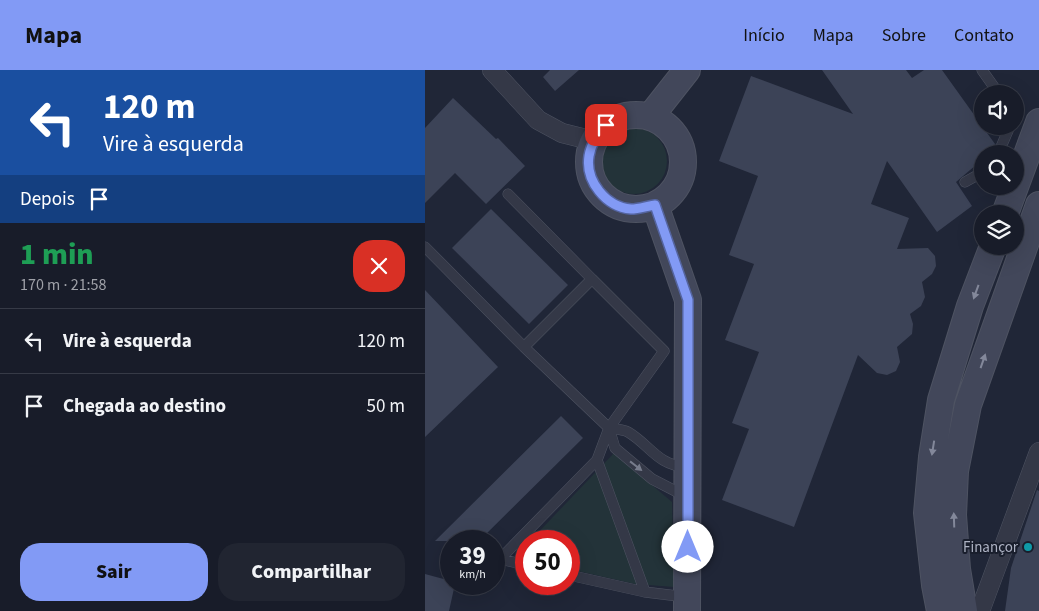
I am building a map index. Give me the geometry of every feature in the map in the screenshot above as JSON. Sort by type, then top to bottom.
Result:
[{"type":"main road","points":[[650,116],[687,70]]},
{"type":"main road","points":[[634,114],[650,116],[671,130],[681,147],[683,164],[677,185],[668,196],[655,205],[632,209],[616,205],[603,195],[594,184],[589,168],[589,156],[594,141],[606,125],[620,117],[634,114]]},
{"type":"main road","points":[[1008,205],[1039,122]]},
{"type":"main road","points":[[655,205],[688,300],[675,354],[688,467],[688,604]]},
{"type":"main road","points":[[964,611],[957,569],[953,515],[955,471],[968,406],[1039,205]]},
{"type":"main road","points":[[940,611],[935,585],[927,513],[932,457],[941,400],[970,306],[990,255]]},
{"type":"street","points":[[492,70],[539,120],[562,133],[594,141]]},
{"type":"street","points":[[980,611],[1039,452]]},
{"type":"lane","points":[[982,70],[993,85]]},
{"type":"lane","points":[[965,182],[974,177]]},
{"type":"lane","points":[[508,194],[592,279],[675,354],[609,428],[597,460],[528,530]]},
{"type":"lane","points":[[425,248],[524,347],[609,428],[615,448],[652,478],[688,497]]},
{"type":"lane","points":[[524,347],[592,279]]},
{"type":"lane","points":[[609,428],[627,432],[656,456],[677,466],[688,467]]},
{"type":"lane","points":[[597,460],[645,592]]},
{"type":"lane","points":[[515,544],[500,559],[515,562]]},
{"type":"lane","points":[[580,577],[688,604]]},
{"type":"shaded area","points":[[634,128],[647,130],[662,143],[665,148],[667,161],[665,174],[652,189],[647,192],[634,194],[621,192],[606,179],[603,174],[601,161],[603,148],[616,133],[621,130]]},
{"type":"shaded area","points":[[614,453],[672,502],[674,587],[635,584],[580,572],[580,530],[540,530]]},
{"type":"building","points":[[550,70],[579,70],[555,91],[543,77]]},
{"type":"building","points":[[822,70],[906,70],[912,78],[924,70],[942,70],[974,115],[974,135],[989,135],[995,144],[974,145],[974,167],[956,182],[972,206],[937,232],[887,161],[871,204],[909,218],[897,249],[928,248],[935,256],[936,266],[932,274],[922,282],[925,297],[921,306],[910,314],[913,324],[912,334],[897,347],[900,362],[896,371],[887,375],[877,373],[858,355],[794,527],[722,500],[749,429],[732,423],[759,352],[725,340],[754,264],[729,255],[758,176],[719,161],[751,76],[853,114]]},
{"type":"building","points":[[453,98],[496,139],[498,138],[525,166],[486,204],[455,173],[425,203],[425,128]]},
{"type":"building","points":[[491,209],[568,285],[529,324],[452,248]]},
{"type":"building","points":[[425,290],[498,367],[425,437]]},
{"type":"building","points":[[561,416],[583,438],[490,530],[446,530]]},
{"type":"building","name":"Finançor","points":[[1037,490],[1039,491],[1039,611],[1005,611],[1011,568]]},
{"type":"building","points":[[425,574],[440,578],[440,595],[453,595],[449,611],[425,611]]},
{"type":"place","name":"Finançor","points":[[1028,547]]},
{"type":"route","points":[[606,125],[594,141],[589,156],[589,168],[594,184],[603,195],[616,205],[632,209],[655,205],[688,300],[688,547]]}]
